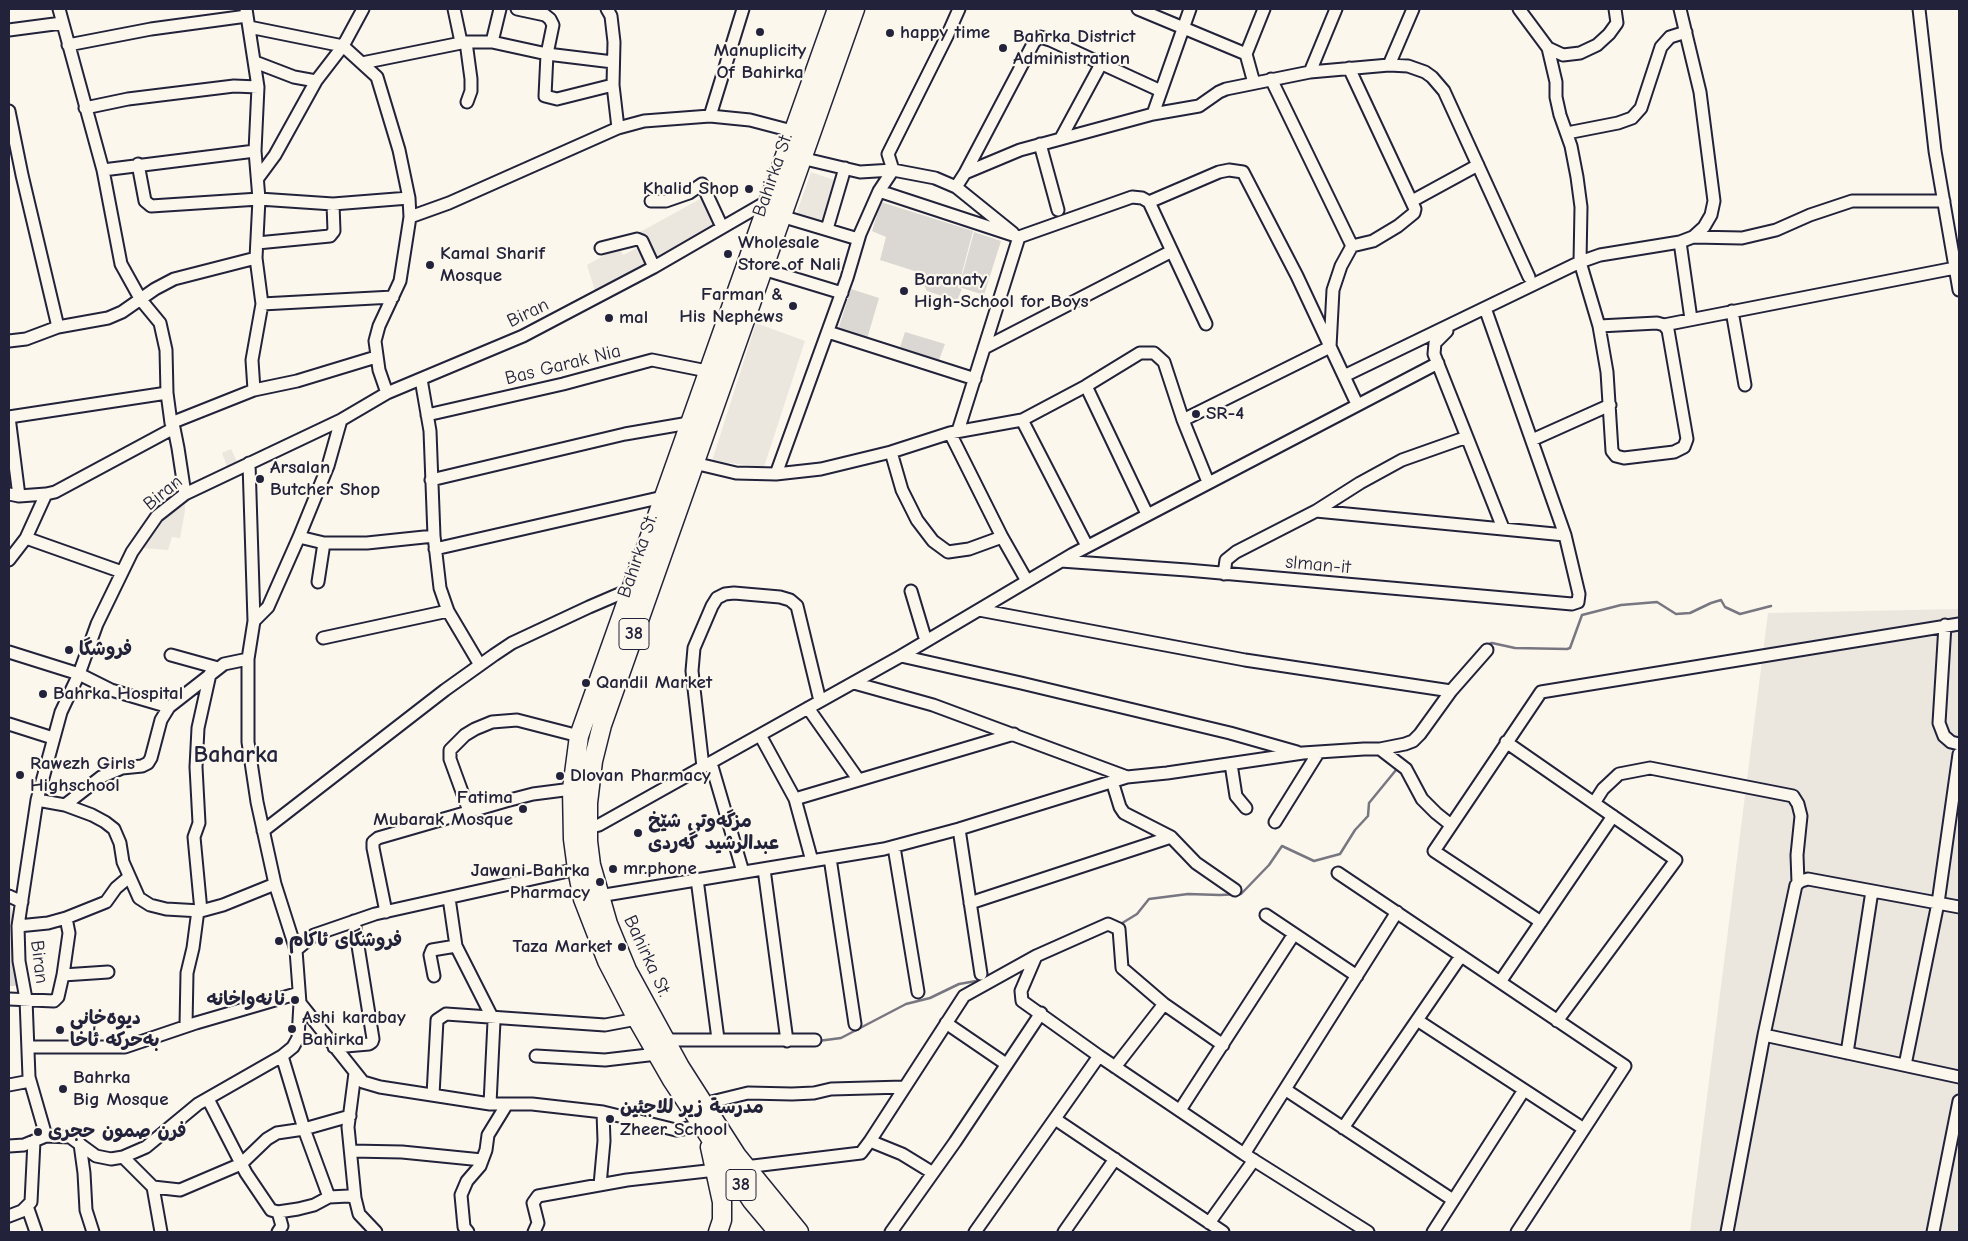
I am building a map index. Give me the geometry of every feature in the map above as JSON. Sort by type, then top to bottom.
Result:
[{"type":"main road","name":"Bahirka St.","points":[[600,926],[599,896],[591,865],[588,828],[593,761],[599,733],[763,269],[768,201],[837,9]]},
{"type":"main road","name":"Bahirka St.","points":[[778,1232],[752,1201],[704,1130],[621,973],[600,926],[583,900],[573,839],[572,788],[579,736],[707,371],[765,239],[781,216],[855,9]]},
{"type":"main road","name":"Bahirka St.","points":[[621,973],[637,1019],[661,1047],[703,1104],[746,1167],[799,1232]]},
{"type":"main road","name":"38","points":[[704,1130],[716,1170],[722,1211],[718,1232]]},
{"type":"street","points":[[59,9],[103,170],[121,264],[142,300],[160,323],[166,350],[168,393],[185,494]]},
{"type":"street","points":[[258,178],[275,154],[316,81],[343,46],[363,9]]},
{"type":"street","points":[[454,9],[464,42],[471,79],[471,91],[467,102]]},
{"type":"street","points":[[492,42],[500,9]]},
{"type":"street","points":[[517,9],[545,15],[550,19],[552,25],[547,54],[545,96],[557,99],[613,85]]},
{"type":"street","points":[[607,9],[611,16],[614,42],[613,85],[618,128]]},
{"type":"street","points":[[710,116],[743,9]]},
{"type":"street","points":[[893,170],[888,154],[959,9]]},
{"type":"street","points":[[1138,9],[1246,54]]},
{"type":"street","points":[[1153,114],[1182,27],[1190,9]]},
{"type":"street","points":[[1254,83],[1246,54],[1264,9]]},
{"type":"street","points":[[1310,72],[1336,9]]},
{"type":"street","points":[[1389,65],[1413,9]]},
{"type":"street","points":[[1520,9],[1548,48],[1556,82],[1556,96],[1577,177],[1581,207],[1580,262],[1599,326],[1607,372],[1612,450],[1616,456],[1624,458],[1674,452],[1684,447],[1687,439],[1668,330],[1664,325]]},
{"type":"street","points":[[1548,48],[1563,55],[1580,53],[1597,45],[1617,23],[1615,9]]},
{"type":"street","points":[[1680,9],[1700,92],[1714,201],[1708,222],[1693,237]]},
{"type":"street","points":[[1919,9],[1935,151],[1959,290]]},
{"type":"street","points":[[68,45],[151,29],[208,14],[247,17],[343,46],[377,77],[399,150],[409,198],[410,217],[400,281],[379,326],[375,341],[376,357],[387,393]]},
{"type":"street","points":[[247,17],[258,87],[255,151],[259,199],[256,258],[262,304],[252,360],[254,390]]},
{"type":"street","points":[[9,30],[62,23]]},
{"type":"street","points":[[1566,133],[1618,123],[1632,118],[1641,108],[1661,47],[1670,37],[1686,32]]},
{"type":"street","points":[[956,187],[1034,42],[1040,37],[1161,91]]},
{"type":"street","points":[[362,63],[464,42],[492,42],[547,54],[613,62]]},
{"type":"street","points":[[255,62],[294,77],[316,81]]},
{"type":"street","points":[[1061,138],[1101,64]]},
{"type":"street","points":[[965,173],[1002,157],[1040,144],[1153,114],[1199,106],[1223,90],[1310,72],[1389,65],[1416,68],[1425,72],[1444,91],[1529,278]]},
{"type":"street","points":[[1330,347],[1333,290],[1341,266],[1352,246],[1373,241],[1409,218],[1415,209],[1349,68]]},
{"type":"street","points":[[1271,79],[1352,246]]},
{"type":"street","points":[[86,108],[128,98],[234,86],[258,87]]},
{"type":"street","points":[[9,111],[10,130],[58,327]]},
{"type":"street","points":[[410,217],[449,203],[618,128],[660,119],[710,116],[750,120],[792,132]]},
{"type":"street","points":[[1040,144],[1058,210]]},
{"type":"street","points":[[103,170],[138,164],[255,151]]},
{"type":"street","points":[[801,158],[860,172],[893,170],[935,178],[956,187],[1019,237]]},
{"type":"street","points":[[138,164],[145,201],[151,206],[259,199],[333,204],[409,198]]},
{"type":"street","points":[[1412,201],[1478,165]]},
{"type":"street","points":[[827,229],[845,168]]},
{"type":"street","points":[[776,474],[842,293],[858,239],[879,191],[893,170]]},
{"type":"street","points":[[1149,202],[1219,172],[1229,170],[1244,172],[1297,276],[1357,404]]},
{"type":"street","points":[[651,201],[666,201],[689,193],[702,184],[722,227]]},
{"type":"street","points":[[879,191],[1019,237],[1132,197],[1142,198],[1149,202],[1206,324]]},
{"type":"street","name":"Biran","points":[[46,1136],[30,1081],[26,999],[18,961],[18,926],[37,800],[61,712],[79,674],[97,624],[132,552],[157,516],[185,494],[341,420],[387,393],[523,336],[654,267],[768,201]]},
{"type":"street","points":[[1344,376],[1580,262],[1600,255],[1680,242],[1693,237],[1742,238],[1776,230],[1810,215],[1852,201],[1944,201]]},
{"type":"street","points":[[257,243],[330,236],[334,231],[333,204]]},
{"type":"street","points":[[781,216],[858,239]]},
{"type":"street","points":[[1019,237],[975,379],[954,432],[1002,537],[1027,581]]},
{"type":"street","points":[[601,248],[636,239],[642,242],[654,267]]},
{"type":"street","points":[[1680,242],[1691,319]]},
{"type":"street","points":[[984,348],[1172,251]]},
{"type":"street","points":[[9,341],[26,339],[58,327],[108,318],[142,300],[155,289],[174,280],[256,258]]},
{"type":"street","points":[[1599,326],[1657,323],[1664,325],[1956,268]]},
{"type":"street","points":[[763,269],[842,293]]},
{"type":"street","points":[[262,304],[393,297]]},
{"type":"street","points":[[1316,511],[1565,535],[1485,308]]},
{"type":"street","points":[[1732,312],[1745,385]]},
{"type":"street","points":[[1455,323],[1435,343],[1433,350],[1503,528]]},
{"type":"street","points":[[828,332],[975,379]]},
{"type":"street","points":[[1183,420],[1330,347]]},
{"type":"street","points":[[694,463],[736,474],[776,474],[821,469],[892,452],[954,432],[1022,420],[1086,386],[1140,353],[1154,353],[1164,362],[1183,420],[1208,482]]},
{"type":"street","points":[[168,393],[9,417],[14,495],[55,492],[173,425],[254,390],[297,380],[376,357]]},
{"type":"street","name":"Bas Garak Nia","points":[[427,415],[563,384],[652,360],[707,371]]},
{"type":"street","points":[[588,828],[599,825],[854,683],[1087,546],[1438,363]]},
{"type":"street","points":[[421,379],[430,431],[434,536],[440,588],[448,611],[480,665]]},
{"type":"street","points":[[1086,386],[1147,514]]},
{"type":"street","points":[[1532,440],[1610,405]]},
{"type":"street","points":[[254,621],[268,607],[299,537],[328,466],[341,420]]},
{"type":"street","points":[[1022,420],[1087,546]]},
{"type":"street","points":[[431,480],[625,434],[689,423]]},
{"type":"street","points":[[1224,574],[1226,560],[1230,556],[1316,511],[1360,483],[1402,460],[1467,437]]},
{"type":"street","points":[[892,452],[902,490],[918,520],[933,541],[948,552],[968,549],[1002,537]]},
{"type":"street","points":[[9,1146],[24,1145],[46,1136],[70,1137],[96,1156],[111,1159],[124,1157],[146,1147],[198,1104],[282,1056],[293,1047],[298,1038],[299,998],[296,950],[275,884],[263,832],[248,742],[248,659],[254,621],[249,463]]},
{"type":"street","points":[[9,560],[26,538],[46,494]]},
{"type":"street","points":[[435,550],[663,497]]},
{"type":"street","name":"slman-it","points":[[1060,561],[1572,604],[1578,602],[1579,594],[1565,535]]},
{"type":"street","points":[[299,537],[324,543],[367,543],[434,536]]},
{"type":"street","points":[[26,538],[122,572]]},
{"type":"street","points":[[318,582],[324,543]]},
{"type":"street","points":[[263,832],[445,690],[512,643],[631,589]]},
{"type":"street","points":[[910,591],[926,641]]},
{"type":"street","points":[[743,872],[707,765],[700,736],[692,671],[694,648],[717,598],[725,594],[734,593],[780,597],[790,600],[797,606],[820,701]]},
{"type":"street","points":[[979,610],[1245,660],[1452,691]]},
{"type":"street","points":[[323,638],[448,611]]},
{"type":"street","points":[[1541,922],[1434,852],[1541,692],[1959,624]]},
{"type":"street","points":[[1945,625],[1939,723],[1944,736],[1952,742],[1959,744]]},
{"type":"street","points":[[599,896],[894,846],[1127,777],[1303,753],[1380,749],[1413,741],[1487,650]]},
{"type":"street","points":[[9,652],[79,674],[111,690],[169,707]]},
{"type":"street","points":[[171,655],[214,671]]},
{"type":"street","points":[[901,656],[1230,733],[1303,753]]},
{"type":"street","points":[[65,805],[101,777],[122,768],[142,766],[148,763],[161,720],[169,707],[224,664],[248,659]]},
{"type":"street","points":[[186,1026],[187,973],[199,910],[194,837],[199,823],[196,767],[198,728],[214,671]]},
{"type":"street","points":[[854,683],[933,705],[1127,777]]},
{"type":"street","points":[[808,708],[858,779]]},
{"type":"street","points":[[469,811],[450,760],[450,750],[456,742],[470,732],[492,722],[517,720],[579,736]]},
{"type":"street","points":[[9,724],[53,738]]},
{"type":"street","points":[[794,799],[1014,734]]},
{"type":"street","points":[[760,735],[794,799],[812,861]]},
{"type":"street","points":[[1506,742],[1676,860],[1557,1020]]},
{"type":"street","points":[[1380,749],[1406,769],[1422,799],[1436,814],[1451,825]]},
{"type":"street","points":[[1275,822],[1318,753]]},
{"type":"street","points":[[1905,1065],[1938,903],[1959,754]]},
{"type":"street","points":[[1230,764],[1236,796],[1246,808]]},
{"type":"street","points":[[1594,804],[1603,789],[1619,774],[1650,768],[1793,796],[1798,804],[1801,816],[1797,854],[1798,883]]},
{"type":"street","points":[[1112,781],[1120,807],[1124,813],[1171,837],[1196,863],[1235,890]]},
{"type":"street","points":[[386,912],[373,848],[374,842],[378,838],[533,794],[572,788]]},
{"type":"street","points":[[37,800],[65,805],[92,815],[106,822],[114,829],[120,843],[129,877],[139,898],[150,905],[199,910],[223,905],[275,884]]},
{"type":"street","points":[[1500,982],[1613,816]]},
{"type":"street","points":[[959,828],[981,974]]},
{"type":"street","points":[[970,904],[1171,837]]},
{"type":"street","points":[[894,846],[918,992]]},
{"type":"street","points":[[830,858],[855,1024]]},
{"type":"street","points":[[296,950],[314,935],[386,912],[577,868]]},
{"type":"street","points":[[764,869],[787,1040]]},
{"type":"street","points":[[1338,873],[1625,1066],[1517,1232]]},
{"type":"street","points":[[18,926],[48,923],[106,902],[116,888],[129,877]]},
{"type":"street","points":[[1727,1232],[1794,888],[1798,883],[1808,879],[1959,907]]},
{"type":"street","points":[[697,880],[718,1039]]},
{"type":"street","points":[[1847,1053],[1872,891]]},
{"type":"street","points":[[9,896],[22,902]]},
{"type":"street","points":[[450,898],[456,946],[494,1021],[490,1104]]},
{"type":"street","points":[[1209,1223],[1249,1157],[1286,1090],[1396,912]]},
{"type":"street","points":[[1266,915],[1357,976]]},
{"type":"street","points":[[9,999],[58,1000],[69,933],[66,918]]},
{"type":"street","points":[[334,1047],[372,1042],[354,922]]},
{"type":"street","points":[[746,1167],[861,1153],[964,996],[1036,956],[1108,924],[1119,928],[1122,968],[1164,1004],[1223,1045]]},
{"type":"street","points":[[1180,1110],[1294,934]]},
{"type":"street","points":[[434,976],[430,955],[432,950],[456,946]]},
{"type":"street","points":[[1036,956],[1021,991],[1022,1001],[1115,1067],[1249,1157],[1368,1232]]},
{"type":"street","points":[[1343,1128],[1462,956]]},
{"type":"street","points":[[63,975],[108,972]]},
{"type":"street","points":[[28,1047],[125,1047],[186,1026],[299,998]]},
{"type":"street","points":[[299,998],[334,1047],[364,1082],[490,1104],[532,1104],[603,1112],[676,1130],[704,1130]]},
{"type":"street","points":[[1115,1067],[1164,1004]]},
{"type":"street","points":[[892,1232],[1041,1013]]},
{"type":"street","points":[[433,1095],[437,1020],[446,1014],[605,1025],[637,1019]]},
{"type":"street","points":[[1417,1020],[1584,1129]]},
{"type":"street","points":[[946,1023],[1006,1064]]},
{"type":"street","points":[[87,1047],[88,1024]]},
{"type":"street","points":[[1764,1035],[1959,1077]]},
{"type":"street","points":[[536,1056],[605,1060],[661,1047],[718,1039],[815,1040]]},
{"type":"street","points":[[282,1056],[304,1129],[329,1198]]},
{"type":"street","points":[[975,1232],[1099,1056]]},
{"type":"street","points":[[355,1073],[348,1127],[354,1198],[359,1214],[376,1232]]},
{"type":"street","points":[[9,1085],[30,1081]]},
{"type":"street","points":[[703,1104],[748,1093],[792,1094],[814,1093],[831,1089],[904,1087]]},
{"type":"street","points":[[1286,1090],[1453,1200]]},
{"type":"street","points":[[1433,1232],[1524,1090]]},
{"type":"street","points":[[208,1098],[241,1164],[271,1210],[278,1212],[314,1205],[329,1198],[349,1196],[354,1198]]},
{"type":"street","points":[[1933,1232],[1959,1101]]},
{"type":"street","points":[[468,1232],[463,1220],[461,1196],[466,1181],[480,1166],[488,1135],[507,1104]]},
{"type":"street","points":[[600,1185],[604,1141],[603,1112]]},
{"type":"street","points":[[153,1187],[180,1190],[241,1164],[266,1139],[277,1133],[304,1129],[350,1116]]},
{"type":"street","points":[[1055,1119],[1223,1232]]},
{"type":"street","points":[[9,1216],[22,1211],[31,1202],[34,1141]]},
{"type":"street","points":[[870,1141],[902,1154],[933,1173]]},
{"type":"street","points":[[80,1144],[86,1210],[93,1232]]},
{"type":"street","points":[[351,1151],[402,1152],[482,1160]]},
{"type":"street","points":[[124,1157],[153,1187],[161,1232]]},
{"type":"street","points":[[1064,1232],[1115,1159]]},
{"type":"street","points":[[534,1232],[538,1223],[533,1203],[538,1196],[600,1185],[716,1170]]},
{"type":"street","points":[[27,1206],[36,1232]]},
{"type":"street","points":[[278,1212],[282,1226],[278,1232]]},
{"type":"shaded area","points":[[811,172],[834,180],[822,224],[796,215]]},
{"type":"shaded area","points":[[702,198],[718,224],[654,259],[640,232]]},
{"type":"shaded area","points":[[881,202],[973,231],[958,288],[962,289],[957,301],[927,291],[923,283],[924,274],[880,260],[886,237],[872,231]]},
{"type":"shaded area","points":[[974,232],[1001,241],[984,295],[959,287]]},
{"type":"shaded area","points":[[641,246],[649,262],[595,291],[587,265],[619,247],[623,255]]},
{"type":"shaded area","points":[[851,289],[879,298],[867,339],[838,330]]},
{"type":"shaded area","points":[[756,323],[805,341],[764,467],[712,461]]},
{"type":"shaded area","points":[[905,332],[945,344],[939,360],[900,347]]},
{"type":"shaded area","points":[[231,449],[238,464],[228,469],[222,453]]},
{"type":"shaded area","points":[[182,502],[185,502],[185,511],[180,538],[172,537],[168,550],[142,548],[160,524]]},
{"type":"shaded area","points":[[1959,609],[1959,1232],[1690,1232],[1768,613]]},
{"type":"shaded area","points":[[9,903],[11,904],[17,986],[9,986]]},
{"type":"waterway","points":[[1486,645],[1492,643],[1515,648],[1567,649],[1570,648],[1582,615],[1621,605],[1657,602],[1676,614],[1690,613],[1721,600],[1725,607],[1740,614],[1771,606]]},
{"type":"waterway","points":[[1119,925],[1137,914],[1149,899],[1188,894],[1241,894],[1269,865],[1282,846],[1314,861],[1340,854],[1355,830],[1368,816],[1369,803],[1396,770]]},
{"type":"waterway","points":[[818,1041],[841,1038],[906,1004],[930,998],[959,984],[982,980]]},
{"type":"place","name":"Manuplicity Of Bahirka","points":[[760,32]]},
{"type":"place","name":"happy time","points":[[890,33]]},
{"type":"place","name":"Bahrka District Administration","points":[[1003,48]]},
{"type":"place","name":"Khalid Shop","points":[[749,189]]},
{"type":"place","name":"Wholesale Store of Nali","points":[[728,254]]},
{"type":"place","name":"Kamal Sharif Mosque","points":[[430,265]]},
{"type":"place","name":"Baranaty High-School for Boys","points":[[904,291]]},
{"type":"place","name":"Farman & His Nephews","points":[[793,306]]},
{"type":"place","name":"mal","points":[[609,318]]},
{"type":"place","name":"SR-4","points":[[1196,414]]},
{"type":"place","name":"Arsalan Butcher Shop","points":[[260,479]]},
{"type":"place","name":"فروشگا","points":[[69,650]]},
{"type":"place","name":"Qandil Market","points":[[586,683]]},
{"type":"place","name":"Bahrka Hospital","points":[[43,694]]},
{"type":"place","name":"Rawezh Girls Highschool","points":[[20,775]]},
{"type":"place","name":"Dlovan Pharmacy","points":[[560,776]]},
{"type":"place","name":"Fatima Mubarak Mosque","points":[[523,809]]},
{"type":"place","name":"مزگەوتی شێخ عبدالرشید گەردی","points":[[638,833]]},
{"type":"place","name":"mr.phone","points":[[613,869]]},
{"type":"place","name":"Jawani Bahrka Pharmacy","points":[[600,882]]},
{"type":"place","name":"فروشگای ئاکام","points":[[279,941]]},
{"type":"place","name":"Taza Market","points":[[622,947]]},
{"type":"place","name":"نانەواخانە","points":[[295,1000]]},
{"type":"place","name":"Ashi karabay Bahirka","points":[[292,1029]]},
{"type":"place","name":"دیوەخانی بەحرکە ئاخا","points":[[60,1030]]},
{"type":"place","name":"Bahrka Big Mosque","points":[[63,1089]]},
{"type":"place","name":"مدرسة زير للاجئين Zheer School","points":[[610,1119]]},
{"type":"place","name":"فرن صمون حجری","points":[[38,1132]]},
{"type":"district","name":"Baharka","points":[[236,755]]}]
